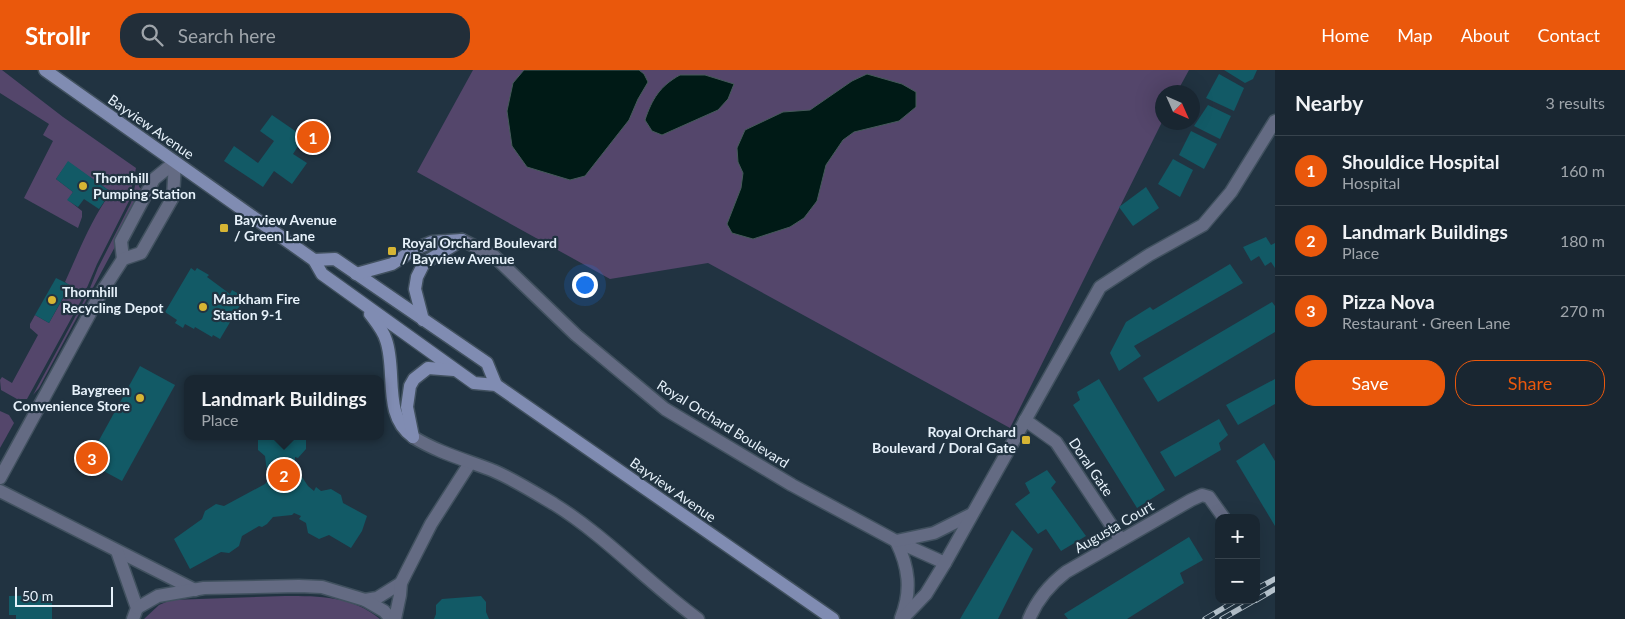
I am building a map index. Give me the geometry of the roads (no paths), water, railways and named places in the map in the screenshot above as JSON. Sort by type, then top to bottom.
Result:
[{"type":"main road","name":"Bayview Avenue","points":[[45,70],[314,260],[322,274],[454,370],[474,383],[496,385],[832,619]]},
{"type":"main road","points":[[356,274],[392,264],[415,249],[432,242],[462,240]]},
{"type":"main road","points":[[423,320],[415,289],[417,277],[424,263],[462,240]]},
{"type":"main road","points":[[314,260],[335,259],[487,363],[496,385]]},
{"type":"main road","points":[[358,301],[381,328],[387,341],[395,412],[402,428],[413,437]]},
{"type":"main road","points":[[413,437],[407,407],[410,386],[414,379],[428,368],[454,370]]},
{"type":"street","points":[[901,619],[926,594],[945,563],[1100,287],[1149,255],[1203,225],[1231,192],[1275,121]]},
{"type":"street","points":[[123,259],[142,253],[173,197],[175,162]]},
{"type":"street","points":[[0,478],[101,293],[123,259],[121,241],[154,179],[175,162]]},
{"type":"street","name":"Royal Orchard Boulevard","points":[[462,240],[494,256],[576,335],[665,409],[792,485],[896,541],[945,563]]},
{"type":"street","name":"Doral Gate","points":[[1025,420],[1056,442],[1122,540]]},
{"type":"street","points":[[413,437],[436,450],[496,472],[554,504],[629,560],[698,619]]},
{"type":"street","points":[[123,554],[135,614],[158,596],[195,590],[300,586],[322,587],[365,600],[384,611],[393,619],[400,595],[401,583],[425,535],[470,463]]},
{"type":"street","points":[[0,491],[195,590]]},
{"type":"street","name":"Augusta Court","points":[[1029,619],[1042,596],[1053,582],[1066,572],[1202,495],[1209,496],[1222,514]]},
{"type":"street","points":[[901,619],[905,608],[909,582],[905,562],[896,541],[934,533],[972,514]]},
{"type":"street","points":[[365,600],[377,598],[401,583]]},
{"type":"railway","points":[[1260,587],[1275,579]]},
{"type":"railway","points":[[1260,598],[1275,589]]},
{"type":"railway","points":[[1205,619],[1230,604]]},
{"type":"railway","points":[[1222,619],[1248,604]]},
{"type":"place","name":"Shouldice Hospital","points":[[313,137]]},
{"type":"place","name":"Thornhill Pumping Station","points":[[83,186]]},
{"type":"place","name":"Bayview Avenue / Green Lane","points":[[224,228]]},
{"type":"place","name":"Royal Orchard Boulevard / Bayview Avenue","points":[[392,251]]},
{"type":"place","name":"Thornhill Recycling Depot","points":[[52,300]]},
{"type":"place","name":"Markham Fire Station 9-1","points":[[203,307]]},
{"type":"place","name":"Baygreen Convenience Store","points":[[140,398]]},
{"type":"place","name":"Royal Orchard Boulevard / Doral Gate","points":[[1026,440]]},
{"type":"place","name":"Pizza Nova","points":[[92,458]]},
{"type":"place","name":"Landmark Buildings","points":[[284,475]]}]
